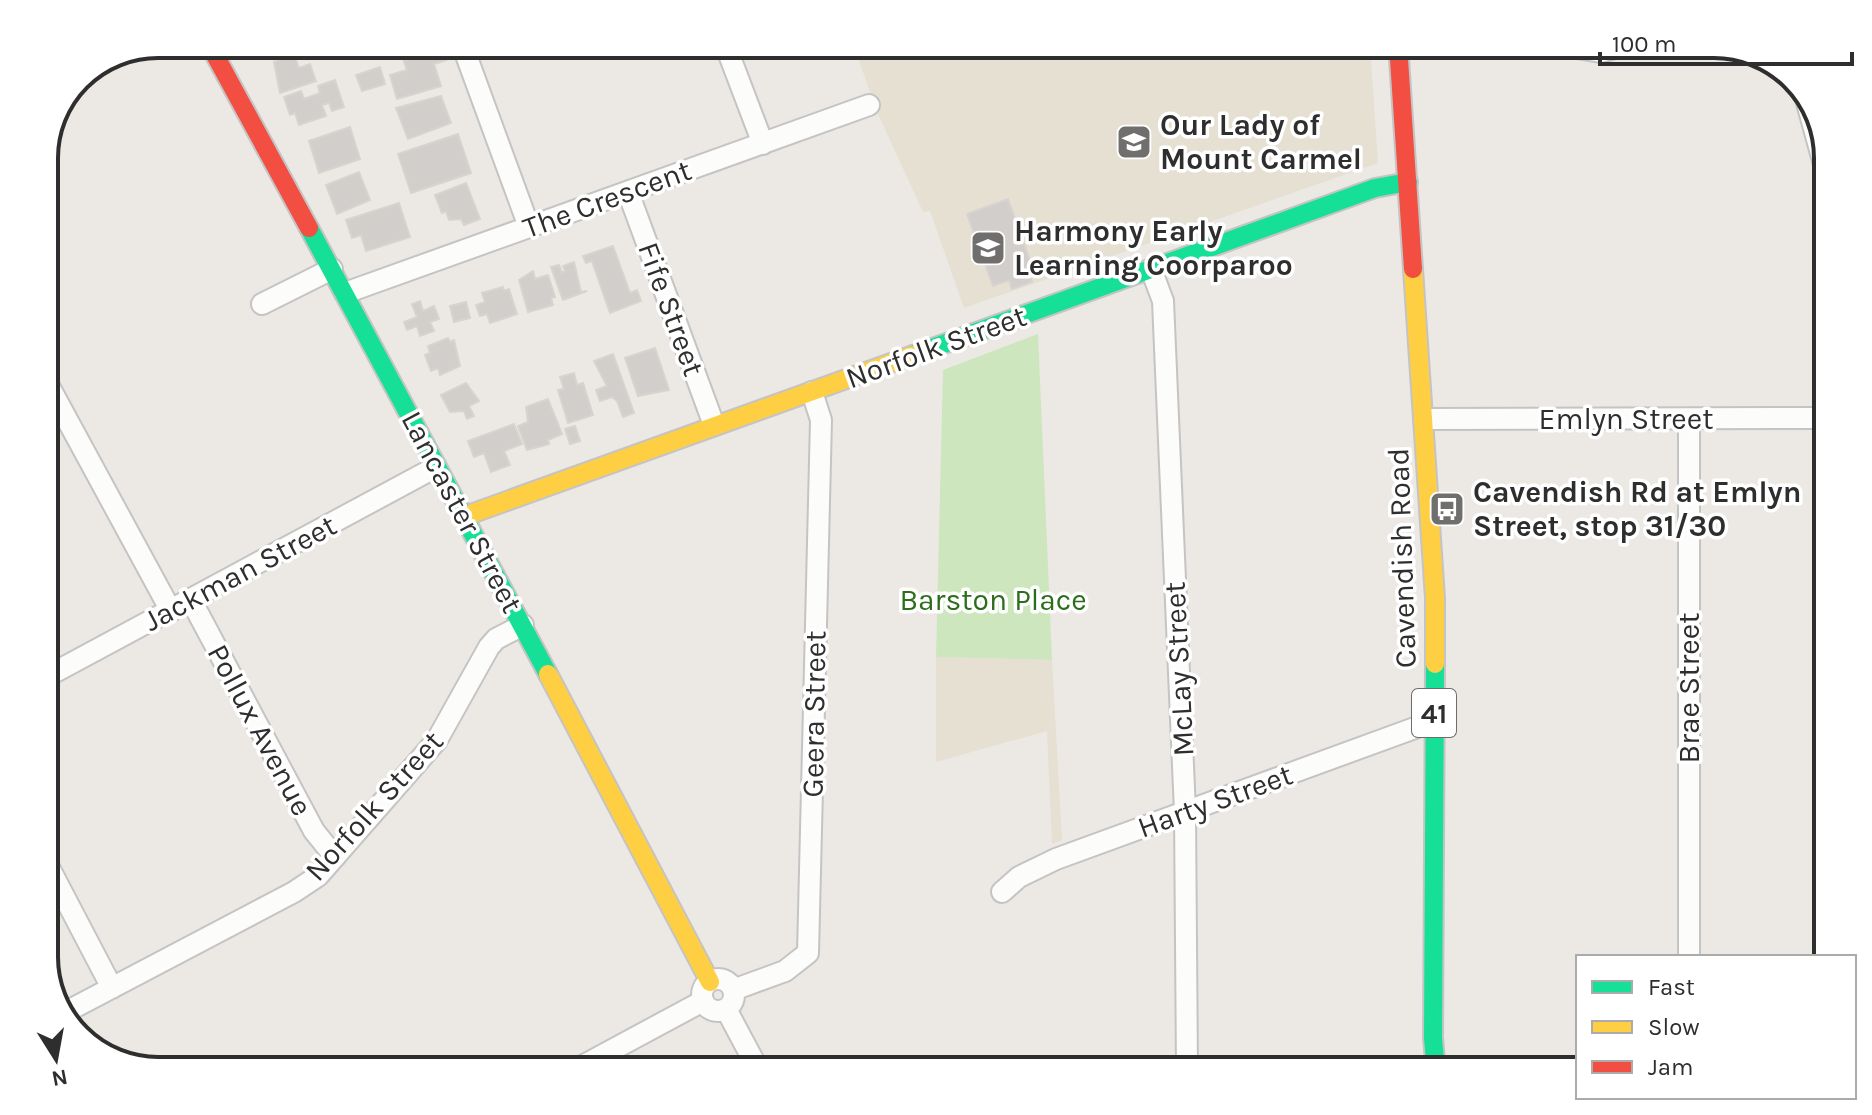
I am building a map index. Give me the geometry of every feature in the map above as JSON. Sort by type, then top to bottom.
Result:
[{"type":"street","name":"Lancaster Street","points":[[217,58],[523,625],[707,992]]},
{"type":"street","points":[[467,58],[529,227]]},
{"type":"street","points":[[730,58],[763,144]]},
{"type":"street","name":"Cavendish Road","points":[[1399,58],[1435,598],[1435,1057]]},
{"type":"street","name":"The Crescent","points":[[345,293],[869,105]]},
{"type":"street","name":"Norfolk Street","points":[[465,516],[1375,188],[1408,182]]},
{"type":"street","name":"Fife Street","points":[[628,192],[714,425]]},
{"type":"street","points":[[262,304],[332,269]]},
{"type":"street","name":"McLay Street","points":[[1151,269],[1163,301],[1185,812],[1187,1057]]},
{"type":"street","name":"Geera Street","points":[[729,999],[785,971],[808,953],[821,420],[812,392]]},
{"type":"street","points":[[58,403],[171,611]]},
{"type":"street","name":"Emlyn Street","points":[[1424,419],[1814,418]]},
{"type":"street","name":"Brae Street","points":[[1689,419],[1689,955]]},
{"type":"street","name":"Jackman Street","points":[[58,671],[436,467]]},
{"type":"street","name":"Pollux Avenue","points":[[191,600],[314,831],[335,857]]},
{"type":"street","name":"Norfolk Street","points":[[72,1009],[294,892],[318,876],[437,740],[489,647],[496,639],[523,625]]},
{"type":"street","name":"Harty Street","points":[[1002,892],[1019,877],[1056,859],[1434,721]]},
{"type":"street","points":[[58,885],[112,988]]},
{"type":"street","points":[[597,1057],[725,982],[753,1057]]},
{"type":"shaded area","name":"Our Lady of Mount Carmel","points":[[858,58],[1371,58],[1378,163],[964,308],[930,211],[923,212],[878,114]]},
{"type":"shaded area","points":[[936,657],[1052,660],[1062,840],[1052,844],[1047,731],[936,762]]},
{"type":"green space","name":"Barston Place","points":[[1038,334],[1052,660],[936,657],[943,370]]},
{"type":"building","points":[[295,58],[299,68],[310,64],[316,81],[280,93],[274,62]]},
{"type":"building","points":[[445,58],[434,64],[441,86],[397,99],[390,75],[407,70],[404,61]]},
{"type":"building","points":[[380,67],[385,84],[362,91],[356,75]]},
{"type":"building","points":[[335,80],[344,107],[332,111],[329,103],[322,105],[326,116],[299,125],[295,113],[290,115],[284,97],[301,91],[304,99],[320,93],[318,86]]},
{"type":"building","points":[[441,96],[451,123],[408,139],[396,108]]},
{"type":"building","points":[[350,127],[360,159],[319,173],[309,141]]},
{"type":"building","points":[[458,134],[471,173],[411,193],[398,154]]},
{"type":"building","points":[[359,172],[370,200],[337,214],[326,185]]},
{"type":"building","points":[[466,183],[480,219],[464,225],[461,219],[449,220],[446,211],[442,213],[435,195]]},
{"type":"building","points":[[1008,199],[1033,269],[1028,271],[1032,282],[1012,289],[1009,280],[993,286],[967,214]]},
{"type":"building","points":[[399,203],[410,237],[366,251],[361,235],[352,238],[346,220]]},
{"type":"building","points":[[613,246],[630,293],[637,290],[641,301],[610,313],[592,261],[586,263],[583,256]]},
{"type":"building","points":[[574,262],[581,292],[587,291],[563,300],[551,267],[559,265],[562,273],[565,271],[563,266]]},
{"type":"building","points":[[533,271],[535,279],[548,275],[555,297],[551,298],[553,305],[528,312],[519,280]]},
{"type":"building","points":[[503,287],[504,291],[509,289],[517,314],[490,323],[487,314],[480,316],[476,305],[485,302],[482,293]]},
{"type":"building","points":[[420,301],[423,311],[434,306],[439,319],[430,322],[434,331],[420,336],[417,326],[407,330],[404,322],[417,317],[412,304]]},
{"type":"building","points":[[466,302],[470,318],[454,322],[450,306]]},
{"type":"building","points":[[448,338],[450,342],[454,340],[460,366],[440,375],[438,368],[431,371],[425,355],[430,353],[428,346]]},
{"type":"building","points":[[655,348],[669,390],[638,396],[625,358]]},
{"type":"building","points":[[613,354],[634,413],[623,417],[617,401],[612,397],[600,401],[596,390],[607,386],[594,361]]},
{"type":"building","points":[[574,373],[577,385],[583,383],[593,415],[568,423],[558,390],[564,389],[560,377]]},
{"type":"building","points":[[466,383],[479,401],[469,406],[474,416],[467,419],[464,411],[450,412],[441,395]]},
{"type":"building","points":[[548,399],[562,434],[548,440],[549,444],[527,450],[518,426],[528,422],[526,407]]},
{"type":"building","points":[[514,424],[522,444],[504,451],[510,465],[491,472],[484,453],[474,457],[468,441]]},
{"type":"building","points":[[575,426],[580,441],[570,444],[565,429]]},
{"type":"traffic: fast","points":[[913,355],[1375,188],[1408,182]]},
{"type":"traffic: fast","points":[[309,228],[548,674]]},
{"type":"traffic: fast","points":[[1435,664],[1435,1057]]},
{"type":"traffic: slow","points":[[1413,269],[1435,598],[1435,664]]},
{"type":"traffic: slow","points":[[465,516],[913,355]]},
{"type":"traffic: slow","points":[[548,674],[710,982]]},
{"type":"traffic: jam","points":[[217,58],[309,228]]},
{"type":"traffic: jam","points":[[1399,58],[1413,269]]},
{"type":"place","name":"Our Lady of Mount Carmel","points":[[1134,142]]},
{"type":"place","name":"Harmony Early Learning Coorparoo","points":[[988,248]]},
{"type":"place","name":"Cavendish Rd at Emlyn Street, stop 31/30","points":[[1447,509]]}]
